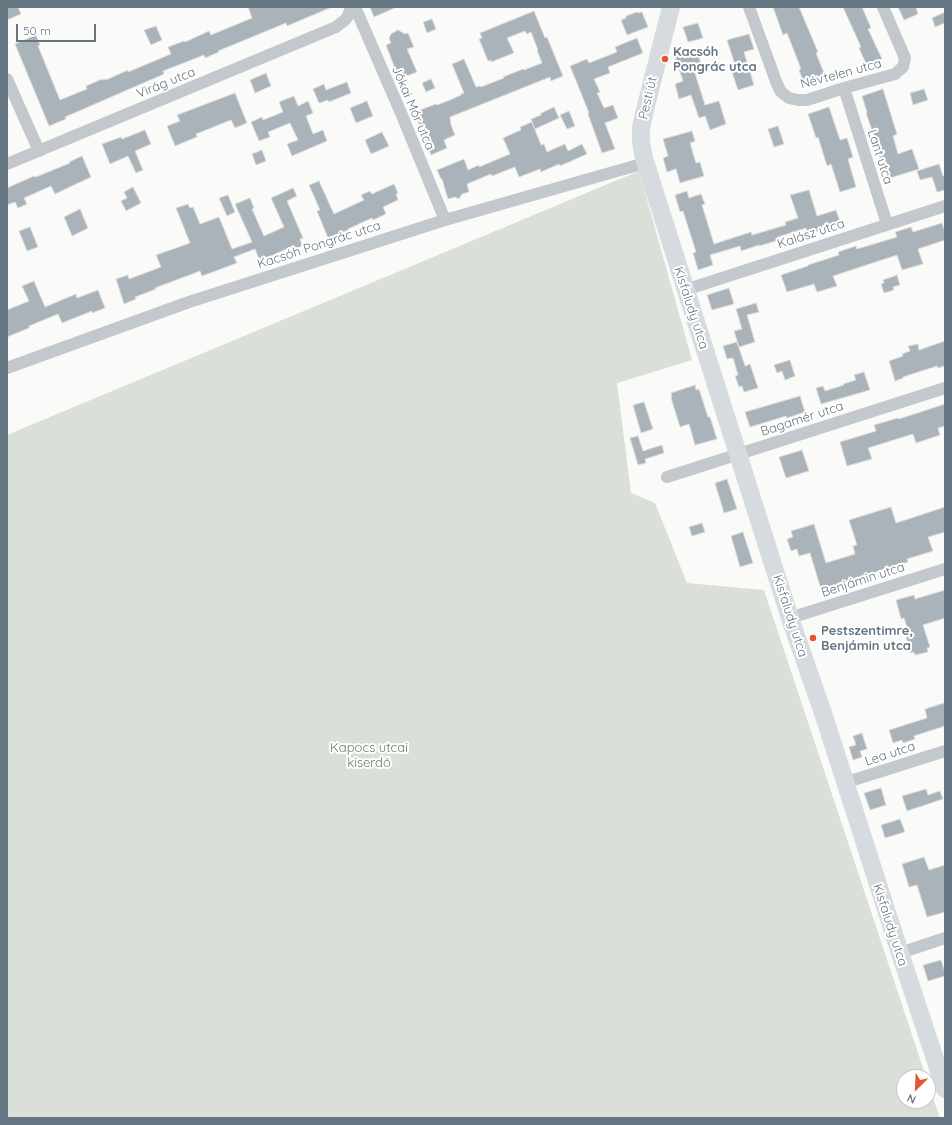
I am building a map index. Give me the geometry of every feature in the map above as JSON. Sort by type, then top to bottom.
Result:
[{"type":"street","name":"Virág utca","points":[[7,164],[336,27],[348,16],[351,7]]},
{"type":"street","name":"Jókai Mór utca","points":[[355,7],[401,112],[445,220]]},
{"type":"street","name":"Pesti út","points":[[641,142],[644,114],[671,7]]},
{"type":"street","name":"Névtelen utca","points":[[749,7],[777,84],[781,92],[793,100],[807,100],[845,93],[895,74],[903,67],[905,58],[883,7]]},
{"type":"street","name":"Virág utca","points":[[336,27],[350,26],[361,30],[367,35]]},
{"type":"street","points":[[7,79],[39,151]]},
{"type":"street","name":"Lant utca","points":[[845,93],[887,224]]},
{"type":"street","name":"Kisfaludy utca","points":[[641,142],[645,164],[790,618],[825,719],[844,783],[945,1089]]},
{"type":"street","name":"Kacsóh Pongrác utca","points":[[7,368],[189,302],[445,220],[645,164]]},
{"type":"street","name":"Kalász utca","points":[[685,290],[945,206]]},
{"type":"street","name":"Bagamér utca","points":[[667,477],[945,388]]},
{"type":"street","name":"Benjámin utca","points":[[790,618],[945,569]]},
{"type":"street","name":"Lea utca","points":[[844,783],[945,751]]},
{"type":"street","points":[[900,953],[945,938]]},
{"type":"green space","name":"Kapocs utcai kiserdő","points":[[639,171],[692,360],[617,383],[631,493],[655,503],[687,583],[764,590],[923,1069],[896,1069],[896,1109],[936,1109],[936,1106],[940,1118],[7,1118],[7,435]]},
{"type":"building","points":[[7,7],[18,7],[21,14],[7,20]]},
{"type":"building","points":[[248,7],[332,7],[287,26],[286,23],[218,51],[219,52],[205,58],[204,55],[163,71],[164,74],[65,117],[66,119],[49,126],[15,44],[36,35],[40,45],[38,46],[60,100],[87,89],[86,86],[102,79],[106,80],[171,54],[168,47],[184,41],[185,42],[209,31],[211,35],[252,18]]},
{"type":"building","points":[[370,7],[397,7],[374,17]]},
{"type":"building","points":[[773,7],[799,7],[818,52],[816,53],[826,78],[805,86],[799,70],[801,69],[787,33],[783,35]]},
{"type":"building","points":[[843,7],[862,7],[871,28],[868,29],[882,59],[867,66],[859,48],[861,47]]},
{"type":"building","points":[[898,7],[916,7],[918,14],[904,20]]},
{"type":"building","points":[[534,11],[545,38],[547,37],[563,76],[551,81],[550,77],[450,117],[455,135],[444,140],[447,148],[431,155],[415,114],[421,112],[420,110],[450,100],[464,93],[452,64],[464,59],[476,87],[481,87],[523,69],[524,70],[542,63],[531,32],[527,34],[525,31],[507,38],[514,53],[491,62],[491,60],[488,61],[479,39],[482,38],[480,33]]},
{"type":"building","points":[[637,12],[642,12],[648,27],[627,35],[621,20],[626,18],[626,16]]},
{"type":"building","points":[[945,12],[945,23],[935,27],[932,18]]},
{"type":"building","points":[[432,19],[436,29],[427,33],[423,22]]},
{"type":"building","points":[[698,23],[703,38],[688,42],[683,27]]},
{"type":"building","points":[[156,26],[162,40],[151,45],[144,30]]},
{"type":"building","points":[[398,30],[405,34],[408,33],[414,47],[407,49],[417,72],[399,79],[386,45],[391,43],[389,38],[391,34]]},
{"type":"building","points":[[749,34],[754,49],[744,52],[754,85],[738,90],[732,72],[737,71],[727,40]]},
{"type":"building","points":[[637,38],[643,53],[608,67],[610,73],[594,79],[600,92],[597,93],[604,108],[613,105],[618,118],[605,123],[615,149],[602,153],[588,114],[589,113],[570,66],[587,59],[589,63],[617,52],[615,47]]},
{"type":"building","points":[[697,49],[701,64],[693,67],[705,105],[719,101],[726,124],[710,130],[705,116],[699,118],[691,95],[679,99],[675,84],[683,81],[675,56]]},
{"type":"building","points":[[266,73],[271,86],[255,93],[250,80]]},
{"type":"building","points":[[431,79],[435,88],[426,92],[422,83]]},
{"type":"building","points":[[347,82],[351,93],[329,102],[328,100],[319,103],[313,89],[324,84],[326,90]]},
{"type":"building","points":[[883,89],[897,134],[893,136],[898,154],[912,149],[919,169],[887,179],[862,96]]},
{"type":"building","points":[[924,89],[928,100],[913,105],[910,93]]},
{"type":"building","points":[[235,93],[247,123],[235,128],[231,120],[196,134],[197,137],[175,146],[167,126],[180,121],[177,115]]},
{"type":"building","points":[[294,96],[298,106],[308,101],[313,113],[306,116],[313,134],[323,130],[327,141],[292,156],[287,144],[298,140],[290,123],[268,132],[270,137],[259,141],[251,122],[262,117],[263,120],[283,112],[279,102]]},
{"type":"building","points":[[367,101],[373,116],[356,123],[350,108]]},
{"type":"building","points":[[554,107],[559,118],[535,129],[531,119]]},
{"type":"building","points":[[829,107],[840,140],[847,138],[853,157],[848,159],[856,187],[840,192],[831,164],[827,166],[818,137],[816,138],[808,114]]},
{"type":"building","points":[[569,111],[575,126],[567,129],[560,115]]},
{"type":"building","points":[[532,122],[541,145],[544,144],[547,152],[565,144],[568,151],[582,144],[587,154],[560,166],[559,164],[541,172],[540,169],[519,177],[515,167],[492,176],[491,174],[467,184],[469,192],[462,194],[459,199],[455,197],[448,199],[442,179],[437,170],[464,159],[468,170],[510,154],[503,138],[521,130],[520,127]]},
{"type":"building","points":[[778,126],[784,144],[774,147],[768,129]]},
{"type":"building","points":[[145,130],[151,144],[135,151],[143,170],[136,173],[128,156],[110,164],[102,144],[121,137],[122,139]]},
{"type":"building","points":[[692,131],[695,141],[690,143],[696,163],[700,162],[704,176],[680,183],[676,169],[667,172],[663,158],[668,156],[663,139]]},
{"type":"building","points":[[382,132],[389,146],[371,154],[365,140]]},
{"type":"building","points":[[262,150],[266,161],[256,165],[252,154]]},
{"type":"building","points":[[82,156],[91,177],[55,194],[51,186],[24,198],[27,204],[18,208],[15,202],[7,205],[7,188],[70,163],[69,162]]},
{"type":"building","points":[[939,164],[943,176],[945,175],[945,190],[937,192],[932,177],[920,180],[917,171]]},
{"type":"building","points":[[319,181],[334,214],[364,200],[361,195],[370,191],[372,194],[394,184],[398,193],[396,194],[398,200],[383,207],[386,214],[373,220],[372,218],[328,238],[317,211],[320,210],[309,185]]},
{"type":"building","points":[[133,187],[141,203],[126,211],[121,201],[127,198],[124,192]]},
{"type":"building","points":[[293,188],[297,196],[287,201],[303,238],[300,239],[302,246],[294,249],[293,246],[260,261],[255,249],[234,257],[237,263],[202,276],[200,271],[155,288],[156,289],[135,297],[136,299],[124,304],[116,279],[128,275],[129,279],[161,267],[156,255],[190,243],[176,208],[188,204],[190,208],[193,207],[200,224],[219,217],[232,249],[252,242],[235,204],[250,198],[254,208],[252,209],[264,236],[284,227],[271,198]]},
{"type":"building","points":[[809,190],[817,216],[836,210],[841,224],[808,234],[806,228],[778,237],[779,240],[759,246],[741,251],[740,246],[710,255],[713,265],[698,270],[693,253],[696,252],[683,211],[680,212],[675,195],[687,191],[689,198],[701,194],[705,204],[702,205],[714,244],[751,232],[752,235],[786,225],[785,222],[798,218],[790,195]]},
{"type":"building","points":[[228,195],[235,212],[227,216],[219,198]]},
{"type":"building","points":[[80,209],[88,228],[72,236],[64,217]]},
{"type":"building","points":[[942,223],[945,232],[945,240],[918,249],[923,264],[902,270],[897,255],[833,276],[837,286],[817,292],[814,284],[787,292],[781,275],[839,255],[838,252],[856,246],[857,249],[897,237],[895,232],[911,227],[913,232]]},
{"type":"building","points":[[30,227],[38,247],[27,251],[19,231]]},
{"type":"building","points":[[897,275],[900,285],[893,287],[894,290],[884,293],[881,284],[884,283],[883,280]]},
{"type":"building","points":[[34,281],[45,307],[76,294],[77,298],[98,290],[105,308],[92,313],[92,311],[62,323],[58,314],[7,337],[7,310],[29,301],[22,286]]},
{"type":"building","points":[[729,288],[734,304],[712,310],[707,295]]},
{"type":"building","points":[[756,303],[759,312],[747,315],[755,342],[739,347],[734,331],[742,329],[736,309]]},
{"type":"building","points":[[945,341],[945,366],[938,368],[937,366],[895,381],[889,361],[903,356],[902,354],[910,351],[908,346],[918,344],[919,350]]},
{"type":"building","points":[[737,342],[745,366],[750,364],[758,388],[744,392],[742,386],[739,387],[735,376],[738,375],[733,358],[727,359],[723,346]]},
{"type":"building","points":[[790,360],[795,376],[785,380],[782,371],[777,373],[774,365]]},
{"type":"building","points":[[864,372],[870,390],[821,404],[816,388],[823,386],[825,391],[844,385],[843,384],[856,380],[854,375]]},
{"type":"building","points":[[695,385],[696,390],[699,389],[717,439],[695,445],[689,424],[680,427],[671,398],[671,393]]},
{"type":"building","points":[[800,396],[805,412],[750,427],[745,412]]},
{"type":"building","points":[[644,402],[653,429],[641,433],[633,405]]},
{"type":"building","points":[[945,404],[945,426],[938,428],[940,435],[916,443],[913,434],[868,448],[872,459],[847,466],[840,442],[876,431],[874,425],[898,418],[899,419]]},
{"type":"building","points":[[638,436],[643,451],[662,445],[664,453],[645,459],[646,463],[638,465],[630,438]]},
{"type":"building","points":[[802,450],[809,471],[786,478],[779,457]]},
{"type":"building","points":[[727,479],[737,509],[724,513],[715,483]]},
{"type":"building","points":[[891,507],[896,523],[945,507],[945,532],[928,537],[933,551],[907,559],[908,562],[821,589],[810,553],[799,556],[797,549],[791,551],[787,539],[793,537],[791,531],[814,524],[826,563],[855,554],[853,546],[857,545],[849,520]]},
{"type":"building","points":[[702,523],[705,532],[692,536],[689,527]]},
{"type":"building","points":[[743,532],[753,563],[740,567],[731,536]]},
{"type":"building","points":[[945,590],[945,618],[923,625],[930,647],[927,648],[928,652],[915,655],[914,652],[911,653],[905,634],[909,633],[904,618],[901,619],[896,600],[914,595],[915,599]]},
{"type":"building","points":[[944,703],[945,726],[914,736],[915,739],[903,743],[902,740],[893,743],[889,730],[927,718],[925,709]]},
{"type":"building","points":[[862,733],[867,749],[860,751],[862,757],[853,760],[849,747],[856,745],[853,736]]},
{"type":"building","points":[[881,788],[886,805],[870,810],[864,793]]},
{"type":"building","points":[[926,789],[928,795],[940,791],[943,799],[907,811],[902,796]]},
{"type":"building","points":[[900,819],[905,832],[885,838],[881,825]]},
{"type":"building","points":[[924,857],[929,870],[945,865],[945,912],[927,917],[917,885],[909,887],[902,864]]},
{"type":"building","points":[[941,960],[945,976],[928,981],[923,965]]},
{"type":"place","name":"Kacsóh Pongrác utca","points":[[665,59]]},
{"type":"place","name":"Pestszentimre, Benjámin utca","points":[[813,638]]}]
